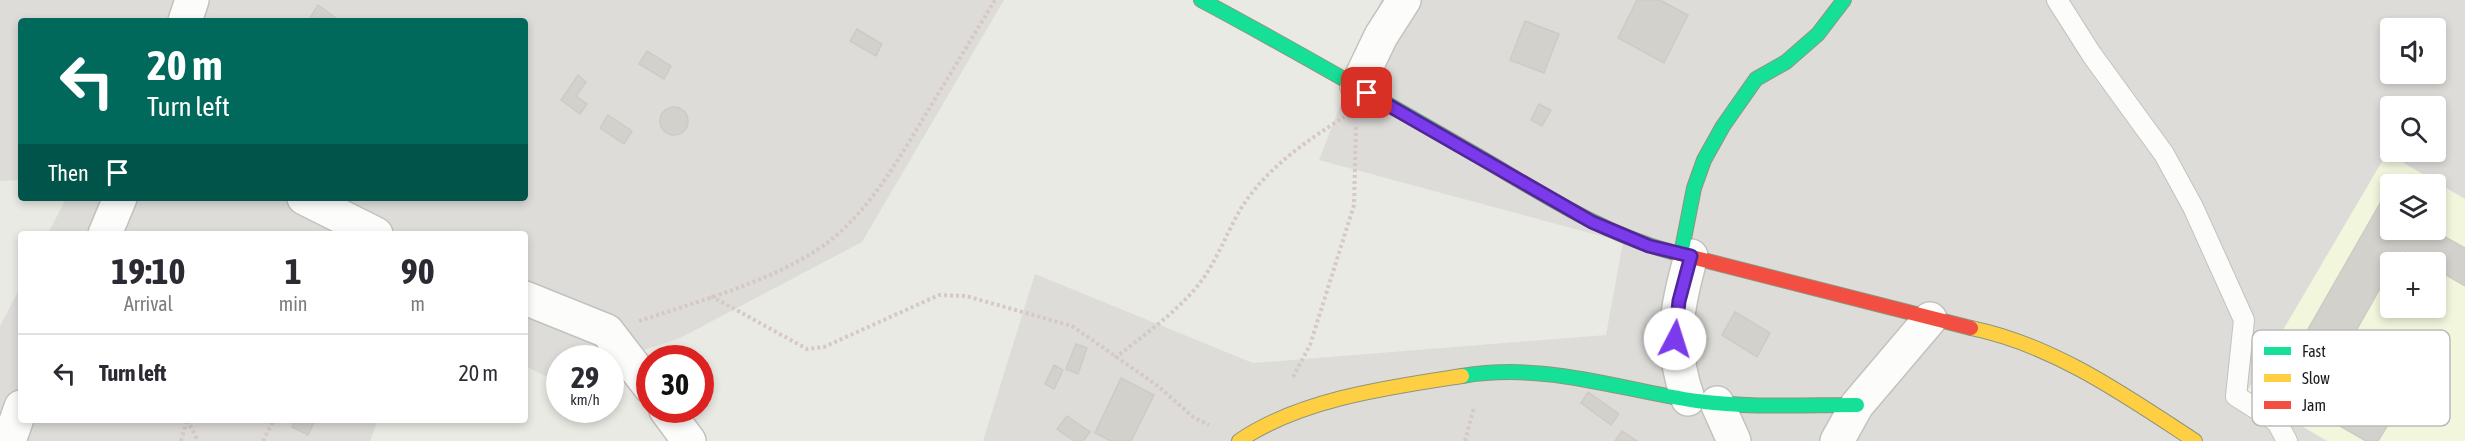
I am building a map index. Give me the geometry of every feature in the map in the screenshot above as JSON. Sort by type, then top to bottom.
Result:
[{"type":"street","points":[[186,18],[192,0]]},
{"type":"street","points":[[1201,0],[1356,98],[1592,222],[1649,246],[1930,319],[1997,333],[2053,356],[2103,381],[2195,441]]},
{"type":"street","points":[[1356,98],[1381,36],[1404,0]]},
{"type":"street","points":[[1734,441],[1679,373],[1675,339],[1694,188],[1704,159],[1723,126],[1756,79],[1785,62],[1818,34],[1844,0]]},
{"type":"street","points":[[106,231],[119,201]]},
{"type":"street","points":[[310,201],[370,231]]},
{"type":"street","points":[[528,299],[607,331],[636,369]]},
{"type":"street","points":[[1837,441],[1857,405],[1930,319]]},
{"type":"street","points":[[1239,441],[1252,431],[1279,418],[1333,401],[1455,376],[1512,370],[1570,375],[1702,401],[1857,405]]},
{"type":"street","points":[[9,441],[18,416]]},
{"type":"street","points":[[676,423],[689,441]]},
{"type":"lane","points":[[2057,0],[2092,55],[2164,154],[2193,207],[2244,320],[2236,396],[2252,406]]},
{"type":"lane","points":[[2279,426],[2287,441]]},
{"type":"path","points":[[607,331],[711,297],[766,275],[816,250],[849,225],[894,167],[995,0]]},
{"type":"path","points":[[1115,358],[1169,314],[1195,289],[1220,252],[1240,209],[1264,179],[1297,147],[1356,98]]},
{"type":"path","points":[[1279,418],[1288,388],[1310,345],[1354,204],[1356,98]]},
{"type":"path","points":[[711,297],[807,349],[824,347],[939,296],[966,296],[1072,326],[1158,386],[1193,417],[1214,427],[1252,431]]},
{"type":"path","points":[[181,441],[186,423]]},
{"type":"path","points":[[189,423],[198,441]]},
{"type":"path","points":[[263,441],[272,423]]},
{"type":"shaded area","points":[[0,0],[1004,0],[862,242],[680,338],[659,345],[636,345],[636,353],[624,357],[624,345],[546,345],[546,376],[528,367],[528,231],[50,231],[64,201],[528,201],[528,18],[18,18],[18,180],[0,181]]},
{"type":"shaded area","points":[[1381,0],[2465,0],[2465,441],[983,441],[1035,274],[1253,363],[1606,335],[1623,242],[1319,160]]},
{"type":"shaded area","points":[[2382,162],[2402,162],[2423,174],[2380,174],[2380,240],[2446,240],[2446,188],[2465,199],[2465,441],[2327,441],[2302,426],[2450,426],[2450,330],[2283,330]]},
{"type":"shaded area","points":[[18,292],[18,423],[377,423],[370,441],[0,441],[0,326]]},
{"type":"shaded area","points":[[2252,383],[2252,397],[2246,393]]},
{"type":"building","points":[[1637,0],[1660,0],[1688,15],[1664,63],[1618,38]]},
{"type":"building","points":[[318,5],[336,18],[310,18]]},
{"type":"building","points":[[1525,21],[1559,34],[1544,73],[1510,60]]},
{"type":"building","points":[[857,29],[882,44],[876,56],[850,41]]},
{"type":"building","points":[[647,51],[671,66],[664,79],[639,64]]},
{"type":"building","points":[[578,75],[586,82],[576,96],[587,104],[580,114],[561,100]]},
{"type":"building","points":[[1539,104],[1551,110],[1542,126],[1531,120]]},
{"type":"building","points":[[674,107],[684,111],[688,121],[684,131],[674,135],[664,131],[660,121],[664,111]]},
{"type":"building","points":[[608,115],[632,131],[624,144],[600,128]]},
{"type":"building","points":[[2380,203],[2380,240],[2446,240],[2446,237],[2465,248],[2465,286],[2446,275],[2446,252],[2406,252],[2402,250],[2401,252],[2380,252],[2380,288],[2356,330],[2308,330]]},
{"type":"building","points":[[1735,312],[1770,333],[1757,357],[1722,335]]},
{"type":"building","points":[[1076,344],[1087,348],[1078,374],[1066,369]]},
{"type":"building","points":[[1054,365],[1063,370],[1054,389],[1045,384]]},
{"type":"building","points":[[1121,378],[1154,395],[1131,441],[1111,441],[1095,433]]},
{"type":"building","points":[[1588,392],[1619,414],[1611,425],[1581,403]]},
{"type":"building","points":[[1067,416],[1090,432],[1083,441],[1074,441],[1057,429]]},
{"type":"building","points":[[294,423],[314,423],[308,435],[292,427]]},
{"type":"building","points":[[2340,426],[2387,426],[2378,441],[2366,441]]},
{"type":"building","points":[[1622,431],[1637,441],[1615,441]]},
{"type":"traffic: fast","points":[[1201,0],[1572,211],[1621,234],[1672,252]]},
{"type":"traffic: fast","points":[[1681,254],[1694,188],[1704,160],[1723,126],[1756,79],[1786,62],[1818,34],[1844,0]]},
{"type":"traffic: fast","points":[[1462,376],[1523,372],[1552,375],[1697,401],[1737,405],[1857,405]]},
{"type":"traffic: slow","points":[[1971,328],[2031,346],[2060,359],[2142,406],[2195,441]]},
{"type":"traffic: slow","points":[[1239,441],[1263,427],[1317,405],[1376,390],[1462,376]]},
{"type":"traffic: jam","points":[[1672,252],[1971,328]]},
{"type":"route","points":[[1367,93],[1592,222],[1649,246],[1691,256],[1679,301],[1675,339]]}]
